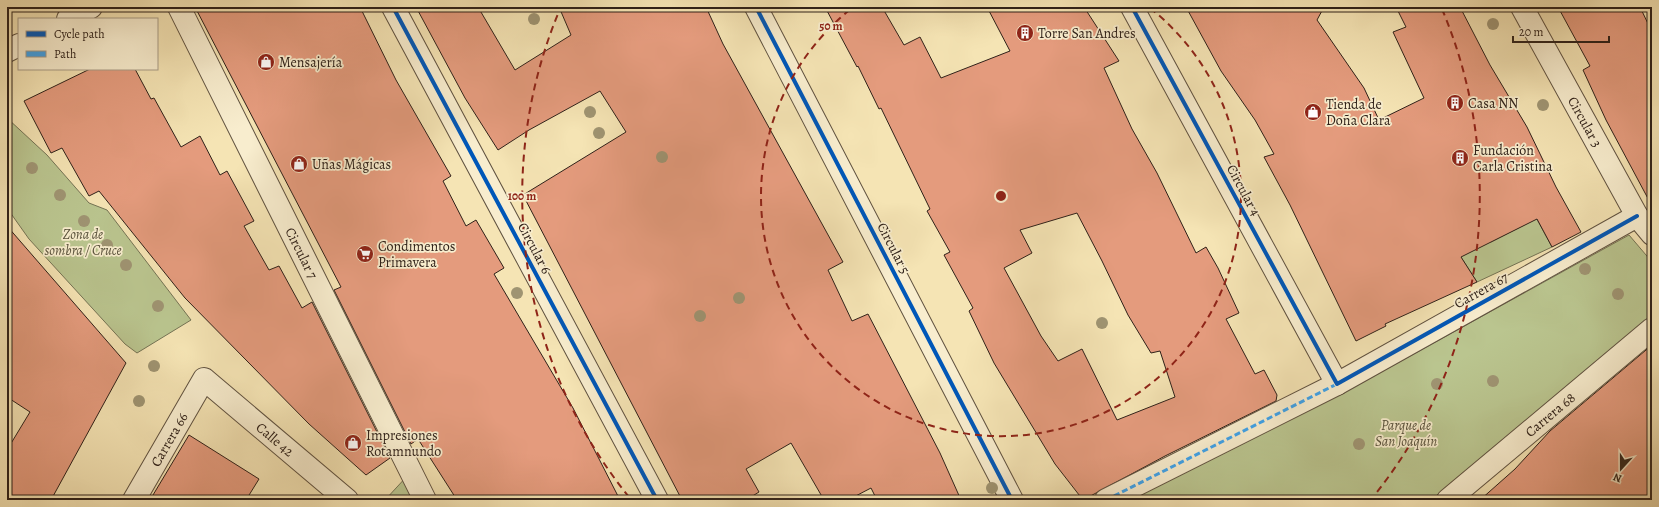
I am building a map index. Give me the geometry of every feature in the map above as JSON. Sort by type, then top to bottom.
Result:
[{"type":"street","points":[[70,18],[91,7]]},
{"type":"street","name":"Circular 7","points":[[179,7],[425,500]]},
{"type":"street","name":"Circular 6","points":[[393,7],[657,500]]},
{"type":"street","name":"Circular 5","points":[[756,7],[1012,500]]},
{"type":"street","name":"Circular 4","points":[[1132,7],[1337,384]]},
{"type":"street","name":"Circular 3","points":[[1522,7],[1637,216],[1652,234]]},
{"type":"street","points":[[7,51],[18,46]]},
{"type":"street","name":"Carrera 67","points":[[1106,500],[1337,384],[1637,216]]},
{"type":"street","name":"Carrera 68","points":[[1448,500],[1652,329]]},
{"type":"street","name":"Carrera 66","points":[[134,500],[204,379]]},
{"type":"street","name":"Calle 42","points":[[204,379],[347,500]]},
{"type":"green space","name":"Zona de sombra / Cruce","points":[[7,118],[47,155],[89,203],[107,210],[191,320],[137,353],[125,344],[29,239],[7,208]]},
{"type":"green space","points":[[1527,201],[1552,247],[1477,282],[1450,240],[1491,242],[1524,225]]},
{"type":"green space","name":"Parque de San Joaquín","points":[[1629,235],[1652,262],[1652,318],[1431,500],[1127,500],[1343,393]]},
{"type":"green space","points":[[409,474],[422,500],[385,500]]},
{"type":"building","points":[[195,7],[360,7],[396,80],[451,176],[443,181],[466,226],[476,220],[504,268],[494,274],[573,408],[620,500],[457,500],[418,439],[411,444],[334,290],[341,287]]},
{"type":"building","points":[[416,7],[478,7],[515,70],[571,35],[559,7],[706,7],[723,44],[843,262],[828,270],[852,321],[868,314],[940,453],[961,500],[877,500],[871,488],[848,500],[824,500],[791,443],[746,469],[759,492],[746,500],[682,500],[523,195],[626,132],[600,91],[529,130],[498,150],[465,98]]},
{"type":"building","points":[[825,7],[882,7],[904,45],[920,37],[941,78],[1010,51],[987,7],[1084,7],[1119,61],[1104,68],[1132,129],[1157,173],[1196,253],[1206,247],[1218,268],[1239,313],[1226,319],[1255,374],[1264,370],[1277,395],[1276,401],[1165,456],[1083,500],[1055,464],[994,363],[969,311],[973,308],[944,255],[950,252],[927,211],[930,209],[881,108],[879,109],[858,66],[857,67]],"holes":[[[1077,213],[1128,315],[1151,353],[1160,351],[1175,397],[1117,420],[1082,349],[1058,361],[1041,336],[1004,268],[1032,253],[1020,230]]]},
{"type":"building","points":[[1186,7],[1324,7],[1317,20],[1364,88],[1379,120],[1424,98],[1393,32],[1406,27],[1396,7],[1460,7],[1490,65],[1527,127],[1556,187],[1581,232],[1552,247],[1537,219],[1461,257],[1477,282],[1385,324],[1386,326],[1356,341],[1290,205],[1264,157],[1274,154],[1255,120],[1221,71]]},
{"type":"building","points":[[1558,7],[1640,7],[1652,32],[1652,206],[1606,120],[1583,70],[1590,66]]},
{"type":"building","points":[[88,70],[136,70],[151,99],[154,98],[181,147],[200,136],[220,175],[227,171],[254,221],[244,226],[269,270],[279,266],[302,308],[312,302],[390,458],[366,475],[309,424],[185,298],[99,191],[89,196],[62,148],[51,153],[24,101]]},
{"type":"building","points":[[7,226],[126,363],[51,500],[7,500],[7,450],[30,412],[7,397]]},
{"type":"building","points":[[1652,345],[1652,500],[1480,500],[1515,469],[1550,431]]},
{"type":"building","points":[[189,435],[259,479],[246,500],[150,500]]},
{"type":"marked path","points":[[1106,500],[1337,384]]},
{"type":"cycle path","points":[[393,7],[657,500]]},
{"type":"cycle path","points":[[756,7],[1012,500]]},
{"type":"cycle path","points":[[1132,7],[1337,384],[1637,216]]},
{"type":"place","name":"Torre San Andres","points":[[1025,33]]},
{"type":"place","name":"Mensajería","points":[[266,62]]},
{"type":"place","name":"Casa NN","points":[[1455,103]]},
{"type":"place","name":"Tienda de Doña Clara","points":[[1313,112]]},
{"type":"place","name":"Fundación Carla Cristina","points":[[1460,158]]},
{"type":"place","name":"Uñas Mágicas","points":[[299,164]]},
{"type":"place","name":"Condimentos Primavera","points":[[365,254]]},
{"type":"place","name":"Impresiones Rotamnundo","points":[[353,443]]}]
